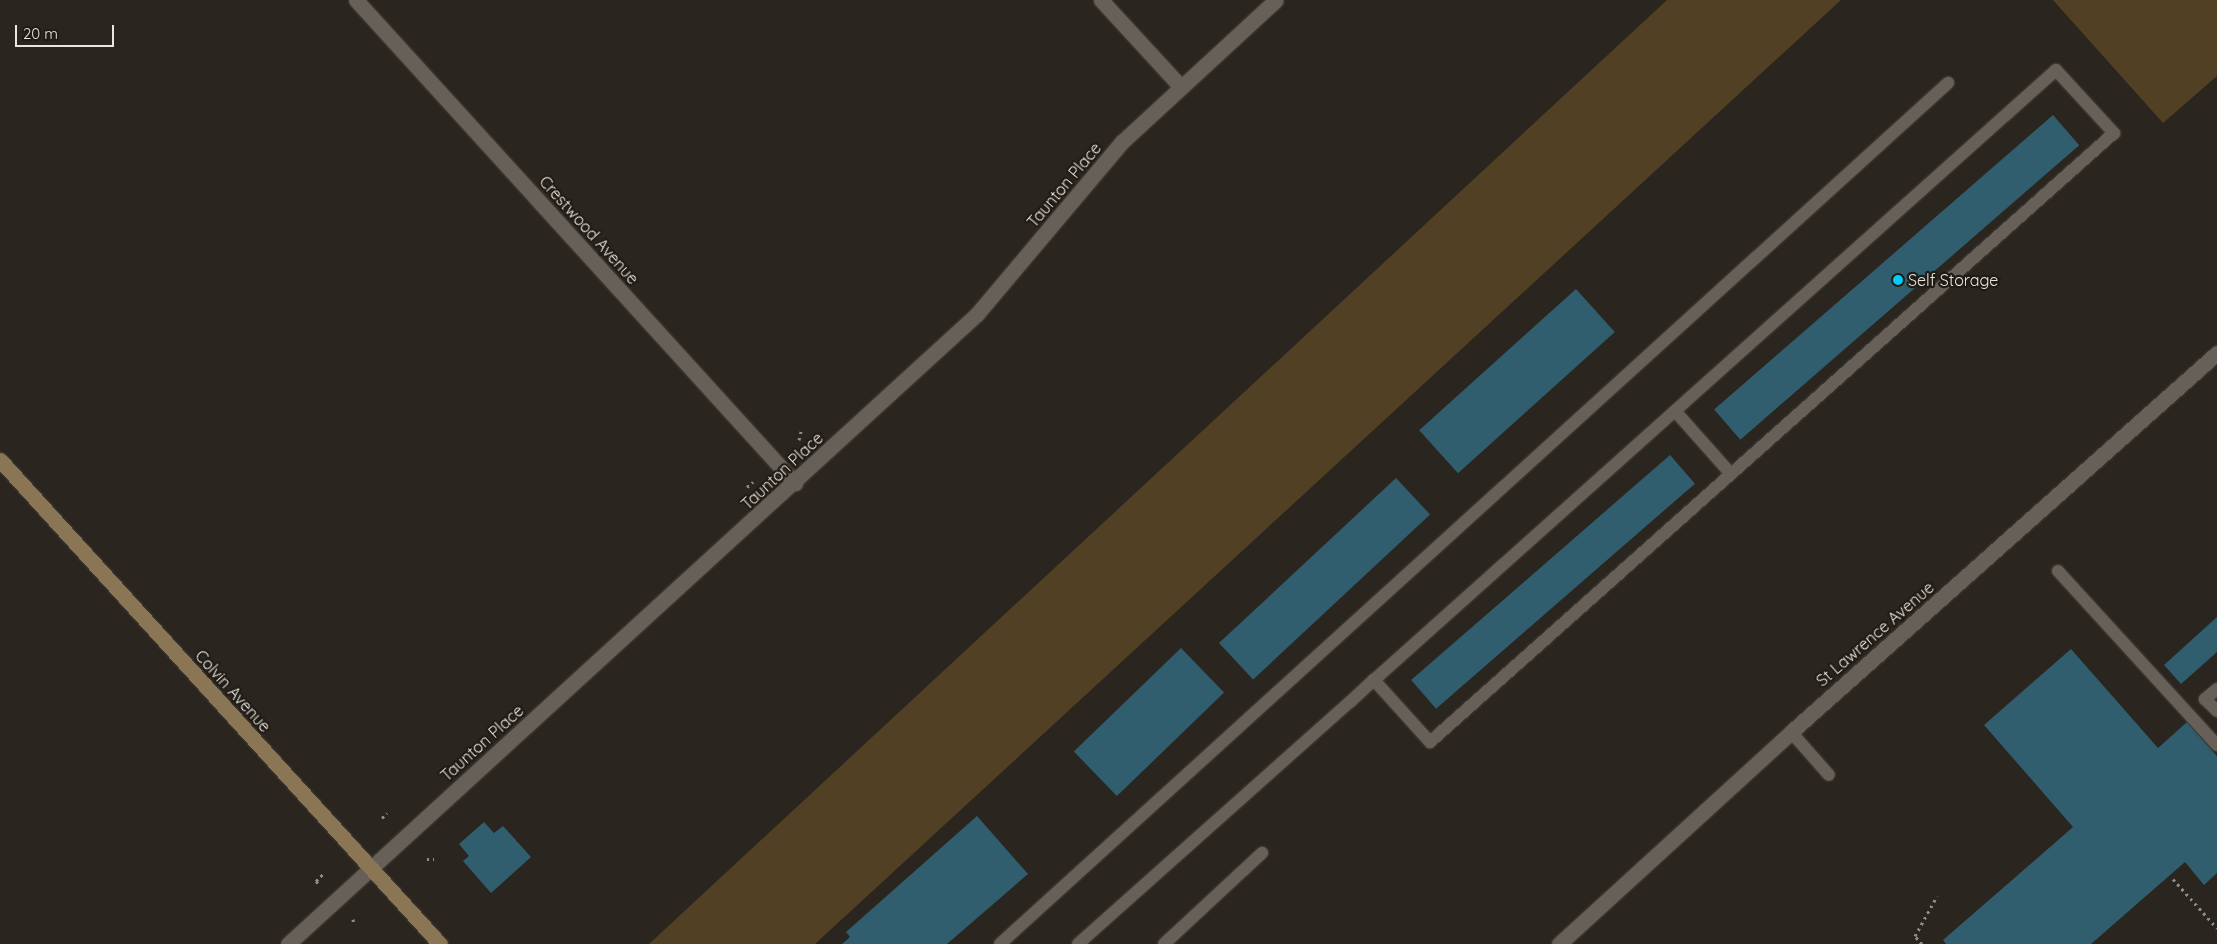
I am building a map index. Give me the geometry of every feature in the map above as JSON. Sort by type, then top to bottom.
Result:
[{"type":"street","name":"Crestwood Avenue","points":[[356,0],[795,483]]},
{"type":"street","points":[[1101,0],[1181,87]]},
{"type":"street","name":"Taunton Place","points":[[288,944],[795,483],[977,314],[1122,142],[1276,0]]},
{"type":"street","name":"St Lawrence Avenue","points":[[1558,944],[1791,732],[2217,353]]},
{"type":"street","name":"Colvin Avenue","points":[[0,460],[440,944]]},
{"type":"lane","points":[[1078,944],[2056,70],[2114,133],[1430,742],[1374,680]]},
{"type":"lane","points":[[1000,944],[1948,83]]},
{"type":"lane","points":[[1675,411],[1731,474]]},
{"type":"lane","points":[[2058,570],[2217,745]]},
{"type":"lane","points":[[2217,688],[2206,699],[2217,711]]},
{"type":"lane","points":[[1791,732],[1829,775]]},
{"type":"lane","points":[[1164,944],[1262,853]]},
{"type":"path","points":[[799,440],[801,431]]},
{"type":"path","points":[[382,818],[386,813]]},
{"type":"path","points":[[427,859],[434,859]]},
{"type":"path","points":[[316,881],[324,873]]},
{"type":"path","points":[[2173,879],[2217,928]]},
{"type":"path","points":[[1922,944],[1915,936],[1938,896]]},
{"type":"path","points":[[353,919],[354,925]]},
{"type":"shaded area","points":[[1667,0],[1841,0],[815,944],[649,944]]},
{"type":"shaded area","points":[[2053,0],[2217,0],[2217,76],[2163,123]]},
{"type":"building","name":"Self Storage","points":[[2053,115],[2079,145],[1740,440],[1714,410]]},
{"type":"building","points":[[1576,289],[1615,332],[1458,473],[1419,430]]},
{"type":"building","points":[[1670,455],[1695,484],[1436,709],[1411,680]]},
{"type":"building","points":[[1396,478],[1430,515],[1253,680],[1219,643]]},
{"type":"building","points":[[2217,617],[2217,652],[2181,684],[2164,665]]},
{"type":"building","points":[[1181,648],[1224,693],[1117,796],[1074,752]]},
{"type":"building","points":[[2071,649],[2158,748],[2187,722],[2217,756],[2217,873],[2204,885],[2185,862],[2091,944],[1946,944],[1943,940],[2073,827],[1984,725]]},
{"type":"building","points":[[977,816],[1028,874],[947,944],[842,944],[850,937],[846,932]]},
{"type":"building","points":[[484,822],[494,833],[503,826],[531,857],[491,893],[463,861],[469,856],[459,844]]},
{"type":"place","name":"Self Storage","points":[[1898,280]]}]
